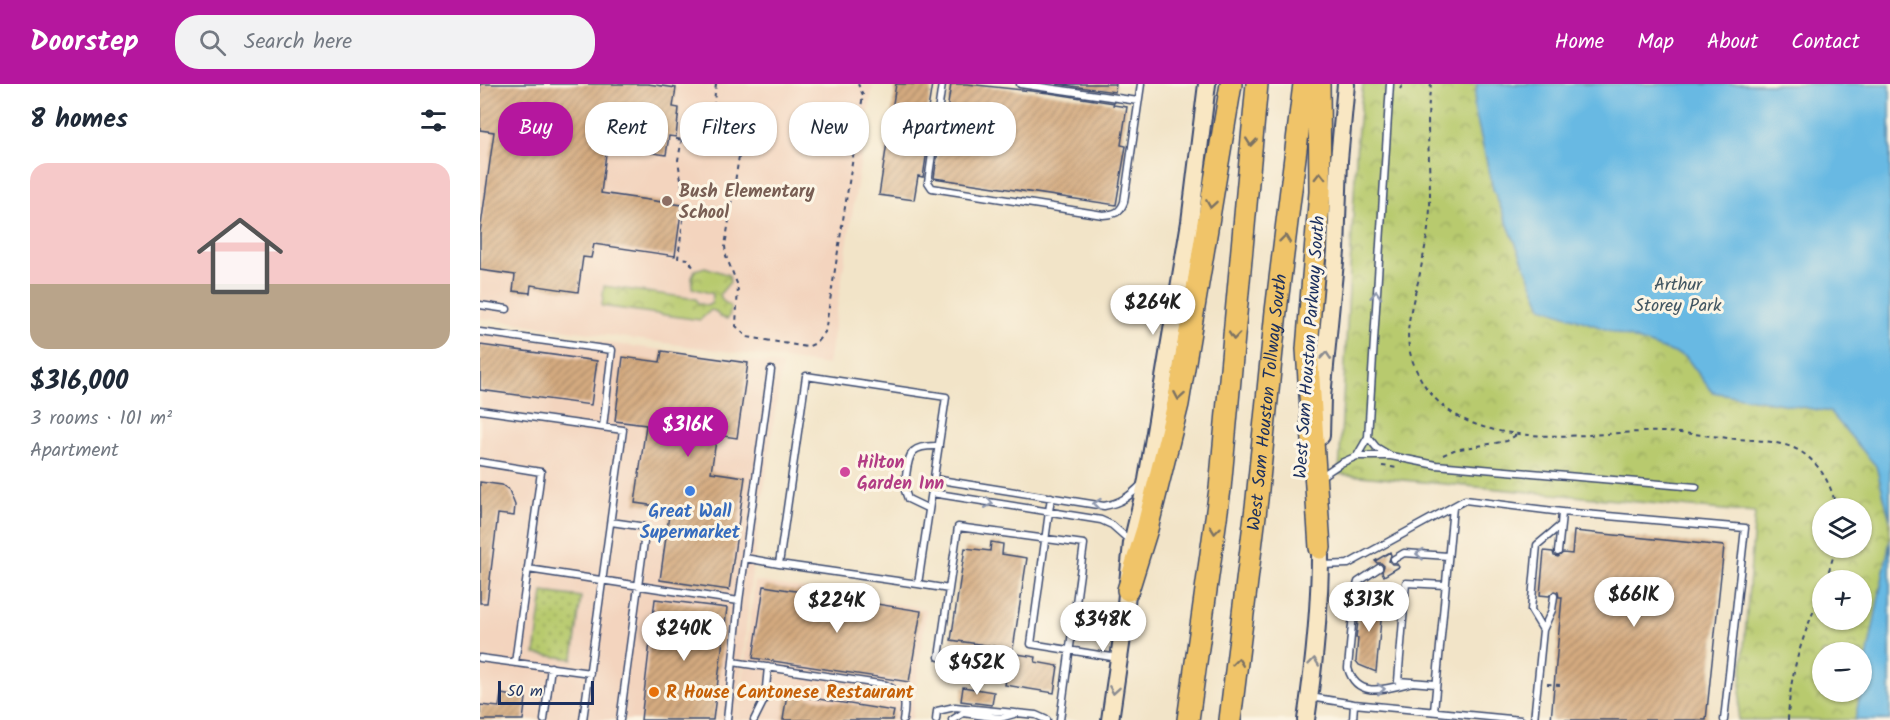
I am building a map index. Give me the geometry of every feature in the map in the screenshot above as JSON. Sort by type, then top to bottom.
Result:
[{"type":"highway","points":[[1128,590],[1147,529],[1178,404],[1231,84]]},
{"type":"highway","points":[[1188,720],[1221,477],[1257,84]]},
{"type":"highway","name":"West Sam Houston Tollway South","points":[[1230,720],[1304,84]]},
{"type":"highway","points":[[1319,84],[1320,192],[1307,349],[1320,557]]},
{"type":"main road","points":[[1110,720],[1128,590],[1132,543],[1147,480],[1190,222],[1207,84]]},
{"type":"main road","name":"West Sam Houston Parkway South","points":[[1306,720],[1314,658],[1320,557],[1319,477],[1322,397],[1336,251],[1346,84]]},
{"type":"lane","points":[[942,84],[928,182],[932,188],[1103,215],[1116,213],[1124,202],[1141,84]]},
{"type":"lane","points":[[1020,84],[1138,101]]},
{"type":"lane","points":[[1357,456],[1368,437],[1390,84]]},
{"type":"lane","points":[[480,305],[507,309]]},
{"type":"lane","points":[[480,332],[612,350],[603,427]]},
{"type":"lane","points":[[726,720],[739,601],[771,370]]},
{"type":"lane","points":[[779,564],[806,376],[946,397],[918,584]]},
{"type":"lane","points":[[480,410],[623,430]]},
{"type":"lane","points":[[583,720],[623,430],[627,423]]},
{"type":"lane","points":[[1368,437],[1376,447],[1391,456]]},
{"type":"lane","points":[[906,476],[908,457],[914,449],[925,445],[939,446]]},
{"type":"lane","points":[[1319,477],[1357,456],[1391,456],[1436,465],[1696,487]]},
{"type":"lane","points":[[480,462],[541,472],[515,663]]},
{"type":"lane","points":[[934,479],[1104,506],[1116,504],[1127,498],[1147,480]]},
{"type":"lane","points":[[904,488],[908,499],[929,509]]},
{"type":"lane","points":[[932,493],[1101,520],[1112,525],[1132,543]]},
{"type":"lane","points":[[1051,496],[1031,644],[1119,658]]},
{"type":"lane","points":[[1320,557],[1348,564],[1465,500],[1563,512],[1745,528],[1724,720]]},
{"type":"lane","points":[[1434,711],[1453,507]]},
{"type":"lane","points":[[1558,552],[1563,512]]},
{"type":"lane","points":[[611,522],[646,527],[620,720]]},
{"type":"lane","points":[[1543,630],[1531,610],[1537,545],[1561,525]]},
{"type":"lane","points":[[992,666],[939,657],[958,527],[1084,544],[1060,720]]},
{"type":"lane","points":[[1394,559],[1404,553],[1448,556]]},
{"type":"lane","points":[[745,558],[949,589]]},
{"type":"lane","points":[[1379,568],[1358,582],[1355,592],[1348,668],[1351,679],[1355,684],[1375,690],[1388,690],[1413,682]]},
{"type":"lane","points":[[528,569],[739,601]]},
{"type":"lane","points":[[1436,684],[1398,681],[1406,582],[1445,585]]},
{"type":"lane","points":[[1534,720],[1543,630],[1552,610],[1554,596]]},
{"type":"lane","points":[[480,658],[590,673]]},
{"type":"lane","points":[[733,662],[886,685],[900,692],[904,699],[906,706],[903,720]]},
{"type":"lane","points":[[544,720],[551,667]]},
{"type":"lane","points":[[754,720],[765,698],[768,667]]},
{"type":"lane","points":[[1310,696],[1354,704],[1521,720]]},
{"type":"lane","points":[[1353,720],[1354,704]]},
{"type":"lane","points":[[936,720],[937,711],[955,707],[1017,717]]},
{"type":"lane","points":[[952,720],[963,714],[1000,718],[1036,715],[1047,720]]},
{"type":"path","points":[[714,102],[716,84]]},
{"type":"path","points":[[739,156],[725,246],[726,256],[738,286],[736,326],[747,337],[807,346],[816,343],[825,332],[862,95],[858,84]]},
{"type":"path","points":[[1431,84],[1428,117],[1431,199],[1423,255],[1407,330],[1413,362],[1426,387],[1436,399],[1460,419],[1486,428],[1520,433],[1563,436],[1672,432],[1782,444],[1807,456],[1823,473],[1833,498]]},
{"type":"path","points":[[676,139],[680,140]]},
{"type":"path","points":[[680,150],[678,160],[685,206],[678,258],[688,259],[695,270]]},
{"type":"path","points":[[1436,465],[1444,453],[1507,441],[1520,433]]},
{"type":"path","points":[[1374,466],[1397,468]]},
{"type":"path","points":[[1788,720],[1794,665],[1812,615]]},
{"type":"path","points":[[1538,683],[1560,685]]},
{"type":"shaded area","name":"Bush Elementary School","points":[[480,84],[873,84],[869,109],[869,102],[789,102],[789,156],[861,156],[828,365],[480,318]]},
{"type":"shaded area","points":[[480,327],[782,365],[752,569],[737,720],[480,720]]},
{"type":"shaded area","points":[[755,581],[926,609],[912,720],[738,720]]},
{"type":"green space","name":"Arthur Storey Park","points":[[1363,84],[1890,84],[1890,720],[1738,720],[1755,513],[1339,474],[1357,139]]},
{"type":"green space","points":[[705,267],[729,275],[730,282],[720,294],[722,300],[731,307],[727,319],[711,310],[700,320],[602,306],[604,286],[696,299],[698,303],[707,306],[712,303],[713,294],[692,288],[692,277],[695,270]]},
{"type":"green space","points":[[543,592],[581,597],[573,659],[535,654]]},
{"type":"water","points":[[1477,84],[1890,84],[1890,520],[1876,466],[1830,412],[1712,392],[1686,357],[1542,307],[1493,189],[1474,107]]},
{"type":"water","points":[[1890,540],[1890,720],[1855,720],[1858,702],[1872,702],[1872,642],[1870,642]]},
{"type":"building","points":[[480,84],[648,84],[676,88],[673,107],[679,108],[676,137],[669,136],[668,142],[668,102],[585,102],[585,156],[606,156],[601,193],[682,205],[675,256],[594,244],[591,258],[583,257],[578,292],[531,285],[530,293],[513,291],[515,275],[480,270],[480,233],[494,132],[480,130]]},
{"type":"building","points":[[896,84],[932,84],[929,102],[893,102]]},
{"type":"building","points":[[951,84],[967,84],[1049,93],[1127,107],[1121,145],[1126,146],[1116,205],[934,178],[937,156],[1016,156],[1016,102],[948,102]]},
{"type":"building","points":[[1057,84],[1116,84],[1115,92]]},
{"type":"building","points":[[885,156],[926,156],[923,177],[918,176],[914,200],[879,195]]},
{"type":"building","points":[[480,345],[597,361],[591,405],[480,390]]},
{"type":"building","points":[[662,351],[748,363],[737,438],[717,435],[711,472],[745,477],[729,590],[660,580],[670,508],[635,503],[646,425],[615,421],[623,357],[660,362]]},
{"type":"building","points":[[480,482],[502,485],[509,490],[515,505],[514,516],[498,514],[487,603],[480,603]]},
{"type":"building","points":[[1574,531],[1724,546],[1706,720],[1551,720],[1562,597],[1554,591],[1549,596],[1540,595],[1544,551],[1553,552],[1554,556],[1558,557],[1563,553],[1572,554]]},
{"type":"building","points":[[991,542],[1003,544],[1002,554],[1027,558],[1013,649],[951,640],[965,548],[990,551]]},
{"type":"building","points":[[1390,552],[1389,561],[1399,567],[1384,576],[1382,572],[1384,566],[1375,561]]},
{"type":"building","points":[[764,586],[921,611],[909,682],[753,658]]},
{"type":"building","points":[[1361,598],[1383,600],[1376,672],[1359,665],[1356,661],[1358,638],[1356,638]]},
{"type":"building","points":[[655,599],[727,608],[713,720],[641,720]]},
{"type":"building","points":[[1011,653],[1036,657],[1035,662],[1058,666],[1054,693],[1005,685]]},
{"type":"building","points":[[963,687],[994,692],[992,705],[961,701]]},
{"type":"building","points":[[501,694],[526,698],[523,720],[480,720],[480,705],[499,707]]},
{"type":"building","points":[[787,694],[894,711],[892,720],[783,720]]},
{"type":"place","name":"Bush Elementary School","points":[[667,201]]},
{"type":"place","name":"Hilton Garden Inn","points":[[845,472]]},
{"type":"place","name":"Great Wall Supermarket","points":[[690,491]]},
{"type":"place","name":"R House Cantonese Restaurant","points":[[654,692]]}]
